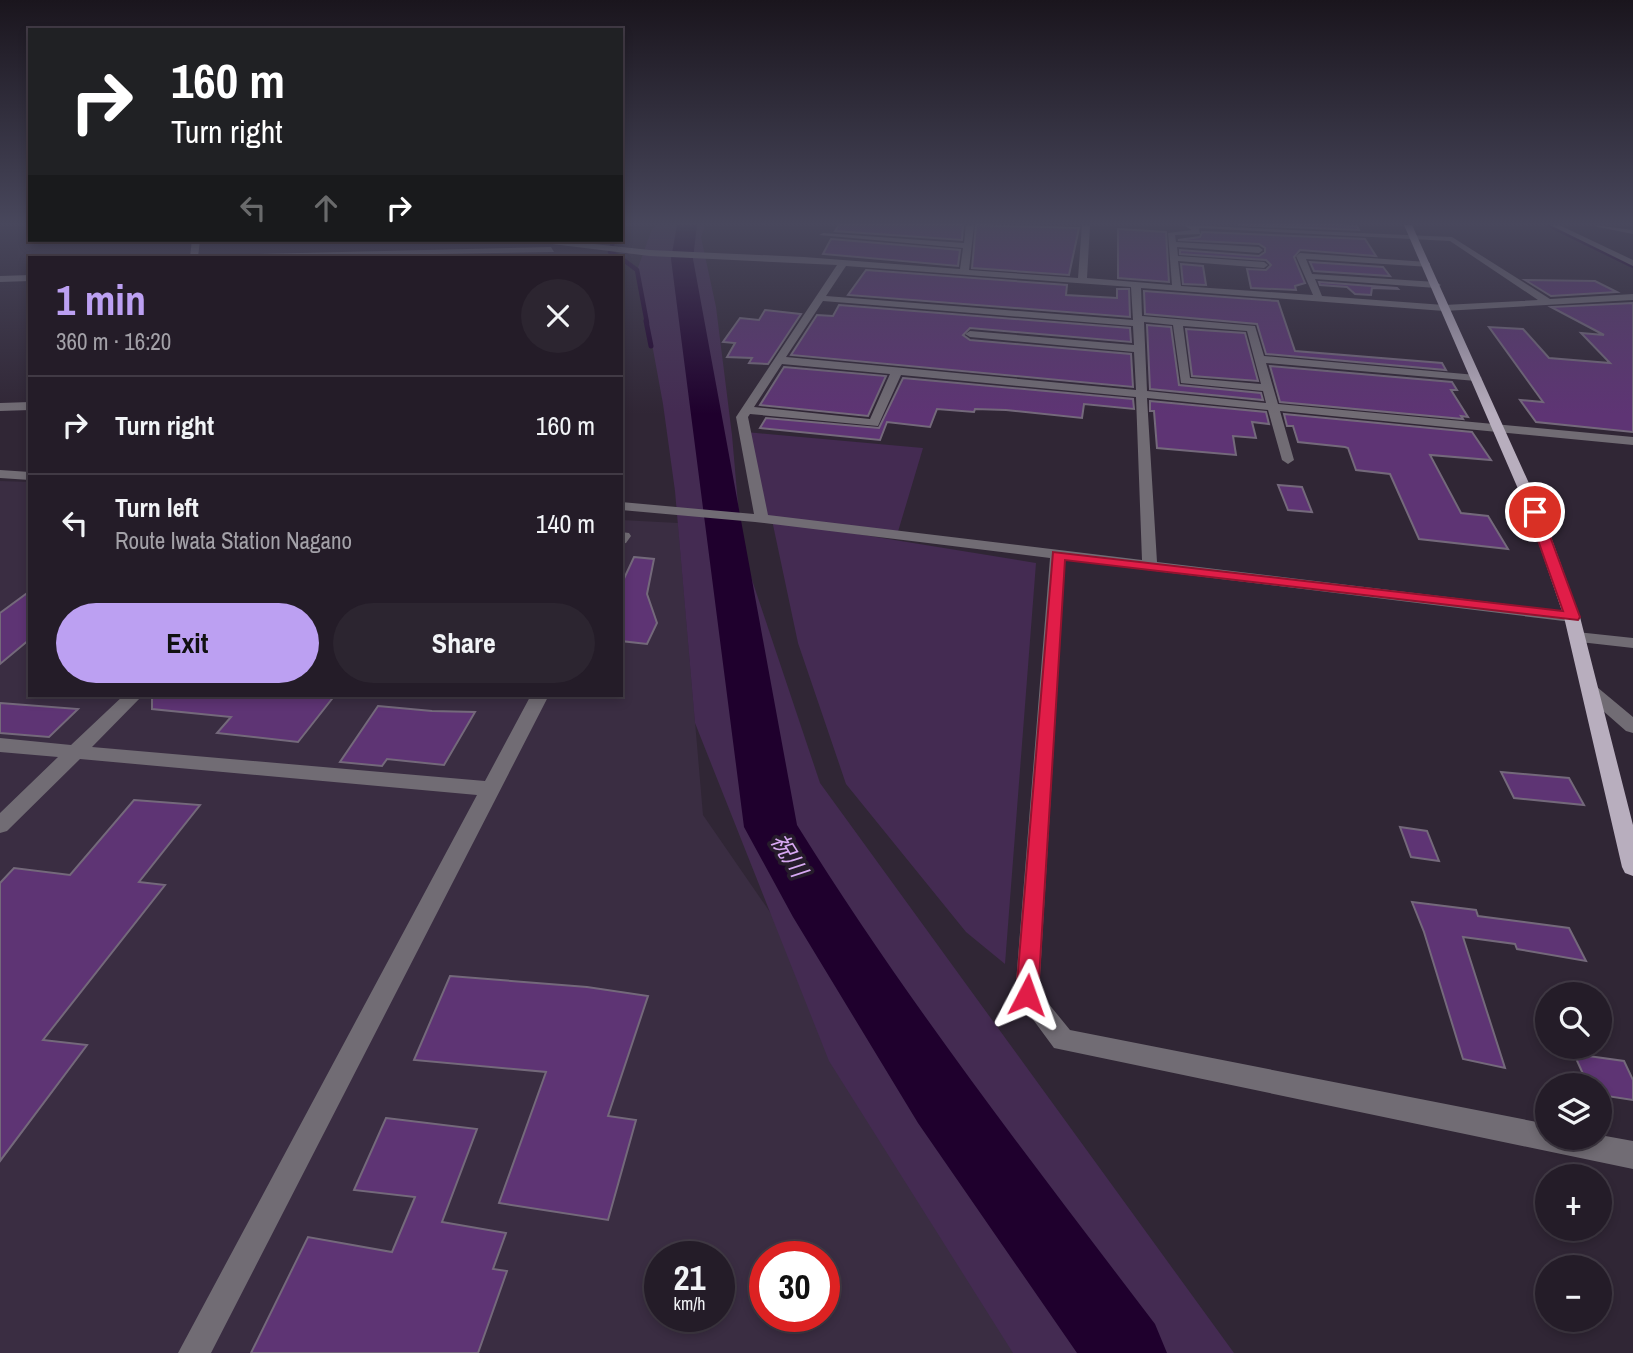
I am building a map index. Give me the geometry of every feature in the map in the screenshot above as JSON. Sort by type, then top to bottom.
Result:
[{"type":"main road","points":[[1437,288],[1535,512],[1572,617],[1628,821],[1633,867]]},
{"type":"street","points":[[759,518],[743,417],[826,288]]},
{"type":"street","points":[[1136,288],[1150,566]]},
{"type":"street","points":[[1179,288],[1444,308],[1633,297]]},
{"type":"street","points":[[1314,288],[1319,299]]},
{"type":"street","points":[[1527,288],[1550,303]]},
{"type":"street","points":[[820,298],[1251,328],[1288,460]]},
{"type":"street","points":[[1178,322],[1185,381],[1268,388]]},
{"type":"street","points":[[970,334],[1140,349]]},
{"type":"street","points":[[1259,359],[1476,379]]},
{"type":"street","points":[[779,360],[1633,441]]},
{"type":"street","points":[[747,410],[874,423],[897,371]]},
{"type":"street","points":[[0,407],[28,405]]},
{"type":"street","points":[[0,474],[28,476]]},
{"type":"street","points":[[623,506],[759,518],[1572,617]]},
{"type":"street","points":[[1058,555],[1027,995],[1063,1040],[1633,1155]]},
{"type":"street","points":[[1577,637],[1633,643]]},
{"type":"street","points":[[1591,691],[1633,727]]},
{"type":"street","points":[[0,825],[132,697]]},
{"type":"street","points":[[194,1353],[539,697]]},
{"type":"street","points":[[0,745],[490,789]]},
{"type":"shaded area","points":[[642,288],[712,288],[732,435],[742,550],[820,783],[1234,1353],[1013,1353],[829,1061],[695,723],[675,491],[663,404]]},
{"type":"shaded area","points":[[746,432],[923,448],[897,535],[802,525],[1036,563],[1005,964],[966,932],[846,784],[798,643],[772,520],[762,519]]},
{"type":"shaded area","points":[[0,481],[28,482],[28,697],[623,697],[623,520],[678,523],[703,815],[1074,1353],[0,1353]]},
{"type":"building","points":[[853,288],[1067,288],[1066,295],[1117,298],[1117,289],[1129,289],[1130,317],[848,295]]},
{"type":"building","points":[[1254,288],[1296,288],[1296,290]]},
{"type":"building","points":[[1348,288],[1372,288],[1371,295],[1355,294]]},
{"type":"building","points":[[1538,288],[1609,288],[1617,292],[1551,296]]},
{"type":"building","points":[[1144,291],[1278,301],[1295,351],[1442,363],[1446,370],[1266,354],[1257,324],[1145,314]]},
{"type":"building","points":[[1633,303],[1633,432],[1536,422],[1520,400],[1543,402],[1489,327],[1523,329],[1549,358],[1610,363],[1581,333],[1604,335],[1551,307]]},
{"type":"building","points":[[839,305],[1130,328],[1131,342],[970,328],[963,335],[970,340],[1131,354],[1133,387],[791,355],[817,315],[833,316]]},
{"type":"building","points":[[765,310],[801,314],[768,364],[749,363],[752,358],[727,357],[735,343],[723,342],[740,318],[759,320]]},
{"type":"building","points":[[1147,325],[1171,327],[1179,385],[1261,393],[1263,400],[1150,389]]},
{"type":"building","points":[[1186,329],[1245,333],[1258,381],[1192,376]]},
{"type":"building","points":[[1270,366],[1452,382],[1457,390],[1451,390],[1468,417],[1461,416],[1463,419],[1280,402]]},
{"type":"building","points":[[784,367],[886,376],[868,416],[760,405]]},
{"type":"building","points":[[903,378],[1133,399],[1134,409],[1084,404],[1082,418],[1006,410],[975,409],[974,412],[937,409],[930,427],[887,422],[880,440],[760,428],[766,418],[879,428]]},
{"type":"building","points":[[1150,401],[1266,412],[1269,424],[1252,422],[1256,438],[1233,436],[1236,455],[1157,448],[1154,411],[1150,411]]},
{"type":"building","points":[[1284,414],[1472,432],[1491,460],[1430,455],[1461,513],[1488,516],[1508,549],[1419,539],[1390,474],[1356,470],[1348,448],[1298,442],[1293,426],[1287,426]]},
{"type":"building","points":[[1278,485],[1302,487],[1312,512],[1288,510]]},
{"type":"building","points":[[634,557],[654,559],[647,594],[657,623],[647,644],[623,641],[623,581]]},
{"type":"building","points":[[28,592],[28,641],[0,664],[0,613]]},
{"type":"building","points":[[152,697],[333,697],[298,742],[217,733],[231,717],[152,709]]},
{"type":"building","points":[[0,703],[78,709],[49,737],[0,733]]},
{"type":"building","points":[[378,706],[475,712],[444,765],[387,759],[382,766],[340,762]]},
{"type":"building","points":[[1501,772],[1569,778],[1584,805],[1514,798]]},
{"type":"building","points":[[134,800],[200,805],[139,882],[165,885],[43,1040],[87,1045],[0,1161],[0,883],[14,868],[70,875]]},
{"type":"building","points":[[1400,827],[1427,831],[1439,861],[1411,857]]},
{"type":"building","points":[[1412,902],[1476,910],[1478,916],[1569,928],[1586,961],[1517,949],[1515,944],[1463,937],[1505,1068],[1463,1059],[1424,932]]},
{"type":"building","points":[[450,976],[587,987],[648,996],[608,1116],[636,1120],[608,1220],[499,1203],[546,1072],[414,1060]]},
{"type":"building","points":[[1576,1059],[1624,1061],[1633,1080],[1633,1100],[1612,1097],[1612,1073],[1583,1073]]},
{"type":"building","points":[[386,1118],[477,1129],[442,1222],[506,1233],[493,1269],[507,1271],[478,1353],[251,1353],[308,1237],[392,1252],[415,1197],[354,1190]]},
{"type":"waterway","points":[[640,288],[647,323]]},
{"type":"waterway","name":"祝川","points":[[687,288],[771,827],[813,900],[942,1099],[1126,1353]]},
{"type":"waterway","points":[[646,321],[651,346]]},
{"type":"route","points":[[1027,995],[1058,555],[1572,617],[1535,512]]}]
